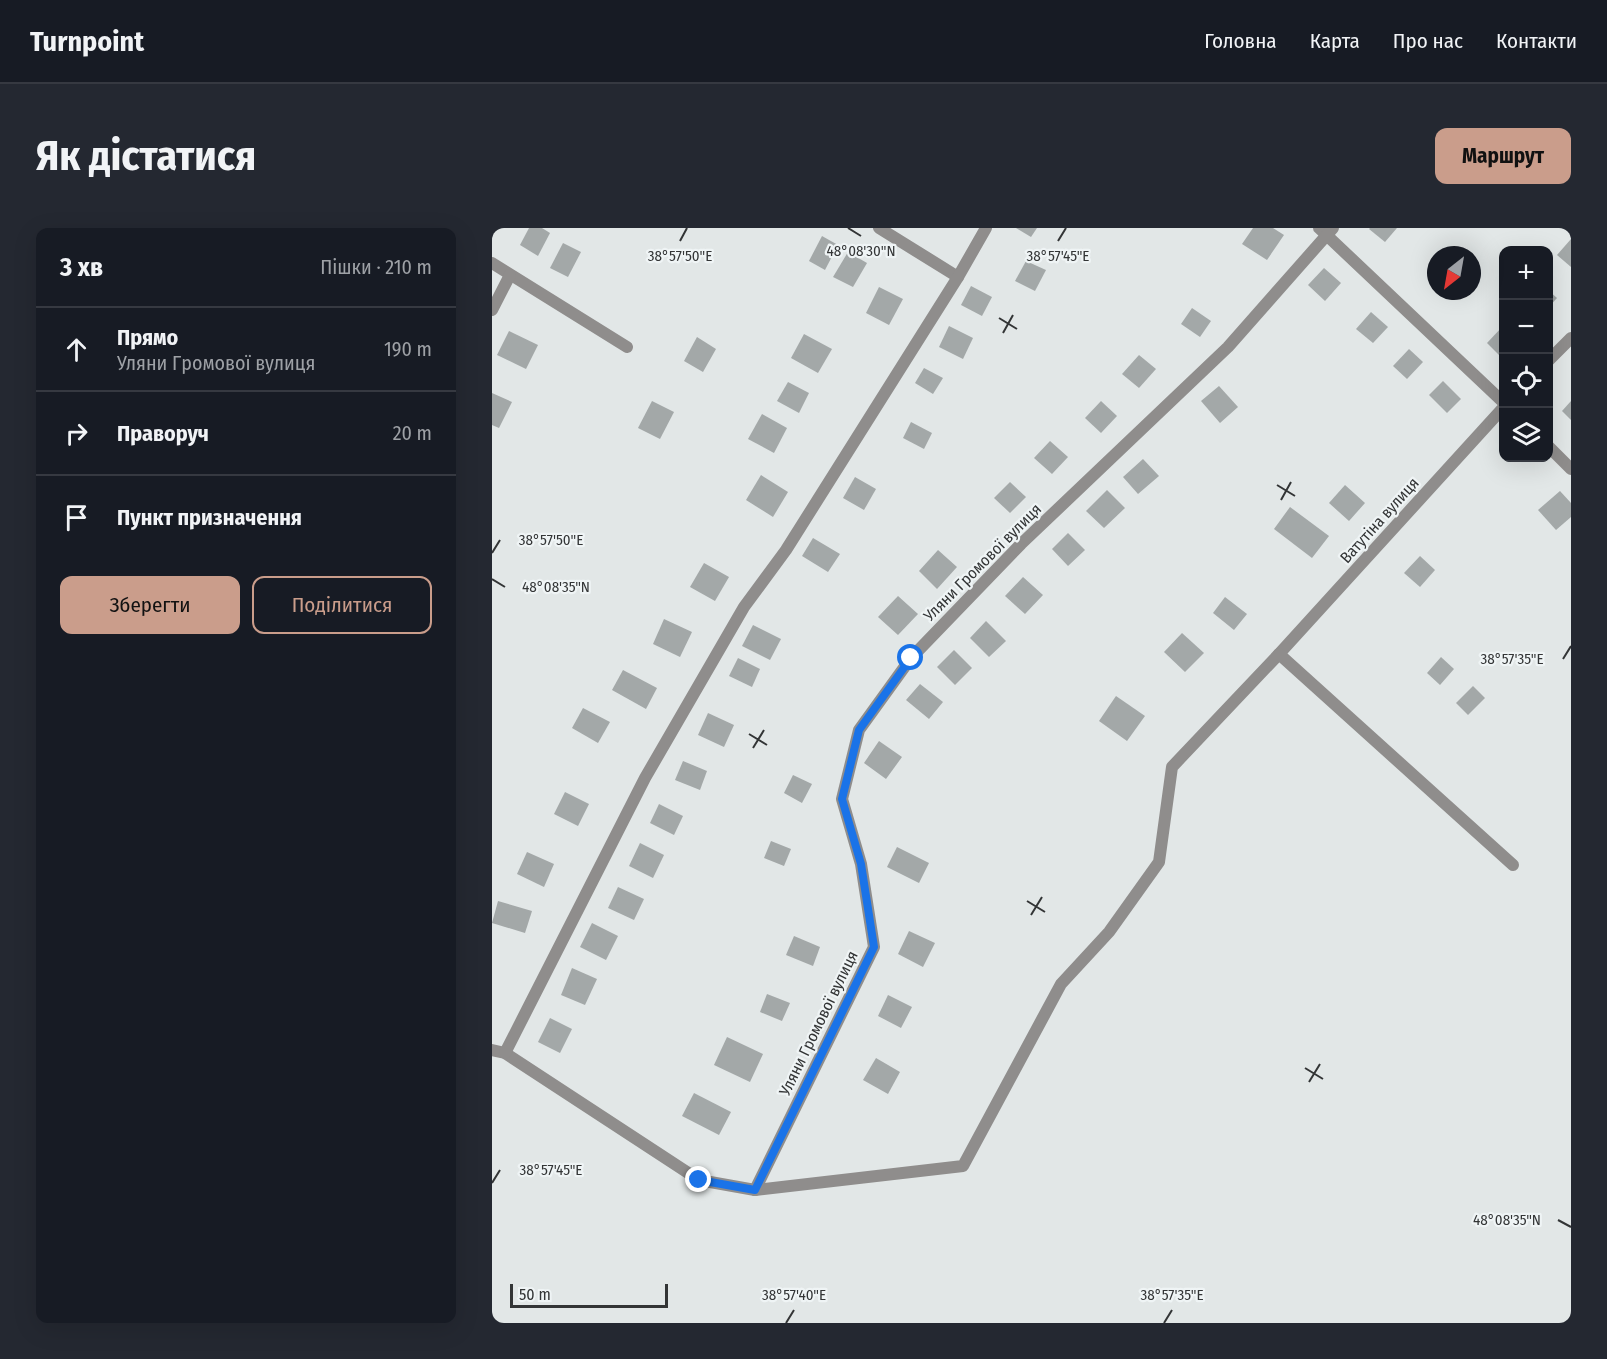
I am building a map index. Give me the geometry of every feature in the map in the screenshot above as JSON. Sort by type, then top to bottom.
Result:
[{"type":"street","points":[[879,228],[958,277]]},
{"type":"street","points":[[505,1053],[645,778],[744,607],[786,550],[958,277],[986,228]]},
{"type":"street","points":[[1326,230],[1499,398]]},
{"type":"street","name":"Уляни Громової вулиця","points":[[755,1190],[874,947],[861,864],[842,799],[859,730],[911,658],[1021,544],[1228,347],[1326,230]]},
{"type":"street","points":[[492,263],[627,347]]},
{"type":"street","points":[[492,309],[510,274]]},
{"type":"street","points":[[1553,356],[1571,338]]},
{"type":"street","name":"Ватутіна вулиця","points":[[755,1190],[963,1166],[1061,984],[1109,932],[1159,862],[1172,767],[1279,654],[1499,412]]},
{"type":"street","points":[[1553,451],[1571,469]]},
{"type":"street","points":[[1279,654],[1513,865]]},
{"type":"street","points":[[492,1050],[505,1053],[699,1180],[755,1190]]},
{"type":"building","points":[[529,228],[542,228],[550,233],[538,256],[520,245]]},
{"type":"building","points":[[1016,228],[1037,228],[1031,237]]},
{"type":"building","points":[[1253,228],[1273,228],[1284,235],[1267,260],[1242,244]]},
{"type":"building","points":[[1370,228],[1397,228],[1385,242]]},
{"type":"building","points":[[822,236],[838,245],[825,270],[809,261]]},
{"type":"building","points":[[1571,239],[1571,267],[1557,255]]},
{"type":"building","points":[[563,243],[581,252],[568,277],[550,268]]},
{"type":"building","points":[[848,252],[867,263],[853,287],[833,277]]},
{"type":"building","points":[[1026,261],[1046,270],[1035,291],[1015,281]]},
{"type":"building","points":[[1324,268],[1341,283],[1325,301],[1308,285]]},
{"type":"building","points":[[971,286],[992,297],[982,316],[961,305]]},
{"type":"building","points":[[879,287],[903,299],[889,325],[866,313]]},
{"type":"building","points":[[1192,308],[1211,321],[1200,337],[1181,324]]},
{"type":"building","points":[[1371,312],[1388,327],[1373,343],[1356,329]]},
{"type":"building","points":[[949,326],[973,338],[963,359],[939,347]]},
{"type":"building","points":[[1499,330],[1499,355],[1487,343]]},
{"type":"building","points":[[509,331],[538,345],[526,369],[497,355]]},
{"type":"building","points":[[804,334],[832,349],[818,373],[791,358]]},
{"type":"building","points":[[697,337],[716,349],[703,372],[684,361]]},
{"type":"building","points":[[1409,349],[1423,362],[1407,379],[1393,366]]},
{"type":"building","points":[[1139,355],[1156,369],[1139,388],[1122,374]]},
{"type":"building","points":[[924,368],[943,378],[933,394],[915,383]]},
{"type":"building","points":[[1443,381],[1461,399],[1447,413],[1429,395]]},
{"type":"building","points":[[788,382],[809,393],[799,413],[777,401]]},
{"type":"building","points":[[1219,386],[1238,407],[1220,423],[1201,401]]},
{"type":"building","points":[[492,393],[512,402],[499,428],[492,425]]},
{"type":"building","points":[[652,401],[674,412],[660,439],[638,428]]},
{"type":"building","points":[[1101,401],[1117,416],[1101,433],[1085,418]]},
{"type":"building","points":[[1571,401],[1571,420],[1562,411]]},
{"type":"building","points":[[762,414],[787,428],[774,453],[748,439]]},
{"type":"building","points":[[911,422],[932,433],[924,449],[903,438]]},
{"type":"building","points":[[1050,441],[1068,457],[1052,474],[1034,458]]},
{"type":"building","points":[[1143,459],[1159,476],[1138,494],[1123,477]]},
{"type":"building","points":[[761,475],[788,492],[773,517],[746,500]]},
{"type":"building","points":[[855,477],[876,489],[864,510],[843,498]]},
{"type":"building","points":[[1010,482],[1026,497],[1010,513],[994,498]]},
{"type":"building","points":[[1345,485],[1365,503],[1349,521],[1329,503]]},
{"type":"building","points":[[1107,490],[1125,508],[1104,528],[1086,511]]},
{"type":"building","points":[[1560,491],[1571,503],[1571,517],[1556,530],[1538,510]]},
{"type":"building","points":[[1290,507],[1329,536],[1312,558],[1274,529]]},
{"type":"building","points":[[1068,533],[1085,550],[1068,566],[1052,549]]},
{"type":"building","points":[[813,538],[840,554],[828,572],[802,556]]},
{"type":"building","points":[[938,550],[957,567],[937,589],[919,571]]},
{"type":"building","points":[[1420,556],[1435,570],[1420,587],[1404,573]]},
{"type":"building","points":[[704,563],[729,577],[715,601],[690,587]]},
{"type":"building","points":[[1023,577],[1043,595],[1025,614],[1005,596]]},
{"type":"building","points":[[898,596],[918,614],[898,635],[878,617]]},
{"type":"building","points":[[1225,597],[1247,614],[1234,630],[1213,613]]},
{"type":"building","points":[[664,619],[692,632],[680,657],[653,644]]},
{"type":"building","points":[[986,621],[1006,641],[989,657],[970,638]]},
{"type":"building","points":[[753,625],[781,639],[770,660],[742,646]]},
{"type":"building","points":[[1182,633],[1204,653],[1185,672],[1164,652]]},
{"type":"building","points":[[954,650],[972,668],[955,685],[937,667]]},
{"type":"building","points":[[1441,657],[1454,669],[1440,685],[1427,673]]},
{"type":"building","points":[[738,658],[760,669],[752,687],[729,676]]},
{"type":"building","points":[[623,670],[657,688],[646,709],[612,690]]},
{"type":"building","points":[[920,684],[943,702],[929,719],[906,700]]},
{"type":"building","points":[[1473,686],[1485,698],[1468,715],[1456,703]]},
{"type":"building","points":[[1116,696],[1145,716],[1127,741],[1099,721]]},
{"type":"building","points":[[583,708],[610,722],[598,743],[572,728]]},
{"type":"building","points":[[708,713],[734,725],[724,747],[698,735]]},
{"type":"building","points":[[879,741],[902,757],[886,779],[864,763]]},
{"type":"building","points":[[683,761],[707,771],[700,790],[675,780]]},
{"type":"building","points":[[793,775],[812,784],[802,803],[784,793]]},
{"type":"building","points":[[565,792],[589,804],[578,826],[554,814]]},
{"type":"building","points":[[659,804],[683,816],[674,835],[650,823]]},
{"type":"building","points":[[771,841],[791,849],[784,866],[764,858]]},
{"type":"building","points":[[640,843],[664,855],[653,878],[629,866]]},
{"type":"building","points":[[897,847],[929,863],[919,883],[887,867]]},
{"type":"building","points":[[527,852],[554,864],[544,887],[517,874]]},
{"type":"building","points":[[618,887],[644,899],[634,920],[608,908]]},
{"type":"building","points":[[498,901],[532,911],[525,933],[492,923]]},
{"type":"building","points":[[592,923],[618,936],[606,960],[580,947]]},
{"type":"building","points":[[909,931],[935,943],[923,967],[898,954]]},
{"type":"building","points":[[794,936],[820,947],[813,966],[786,955]]},
{"type":"building","points":[[572,968],[597,979],[585,1005],[561,995]]},
{"type":"building","points":[[767,994],[790,1003],[782,1021],[760,1012]]},
{"type":"building","points":[[888,995],[912,1007],[901,1028],[878,1016]]},
{"type":"building","points":[[550,1018],[572,1029],[560,1053],[538,1042]]},
{"type":"building","points":[[727,1037],[763,1054],[750,1082],[714,1065]]},
{"type":"building","points":[[876,1058],[900,1072],[888,1094],[863,1080]]},
{"type":"building","points":[[694,1093],[731,1112],[719,1135],[682,1116]]},
{"type":"route","points":[[699,1180],[755,1190],[874,947],[861,864],[842,799],[859,730],[911,658]]}]
